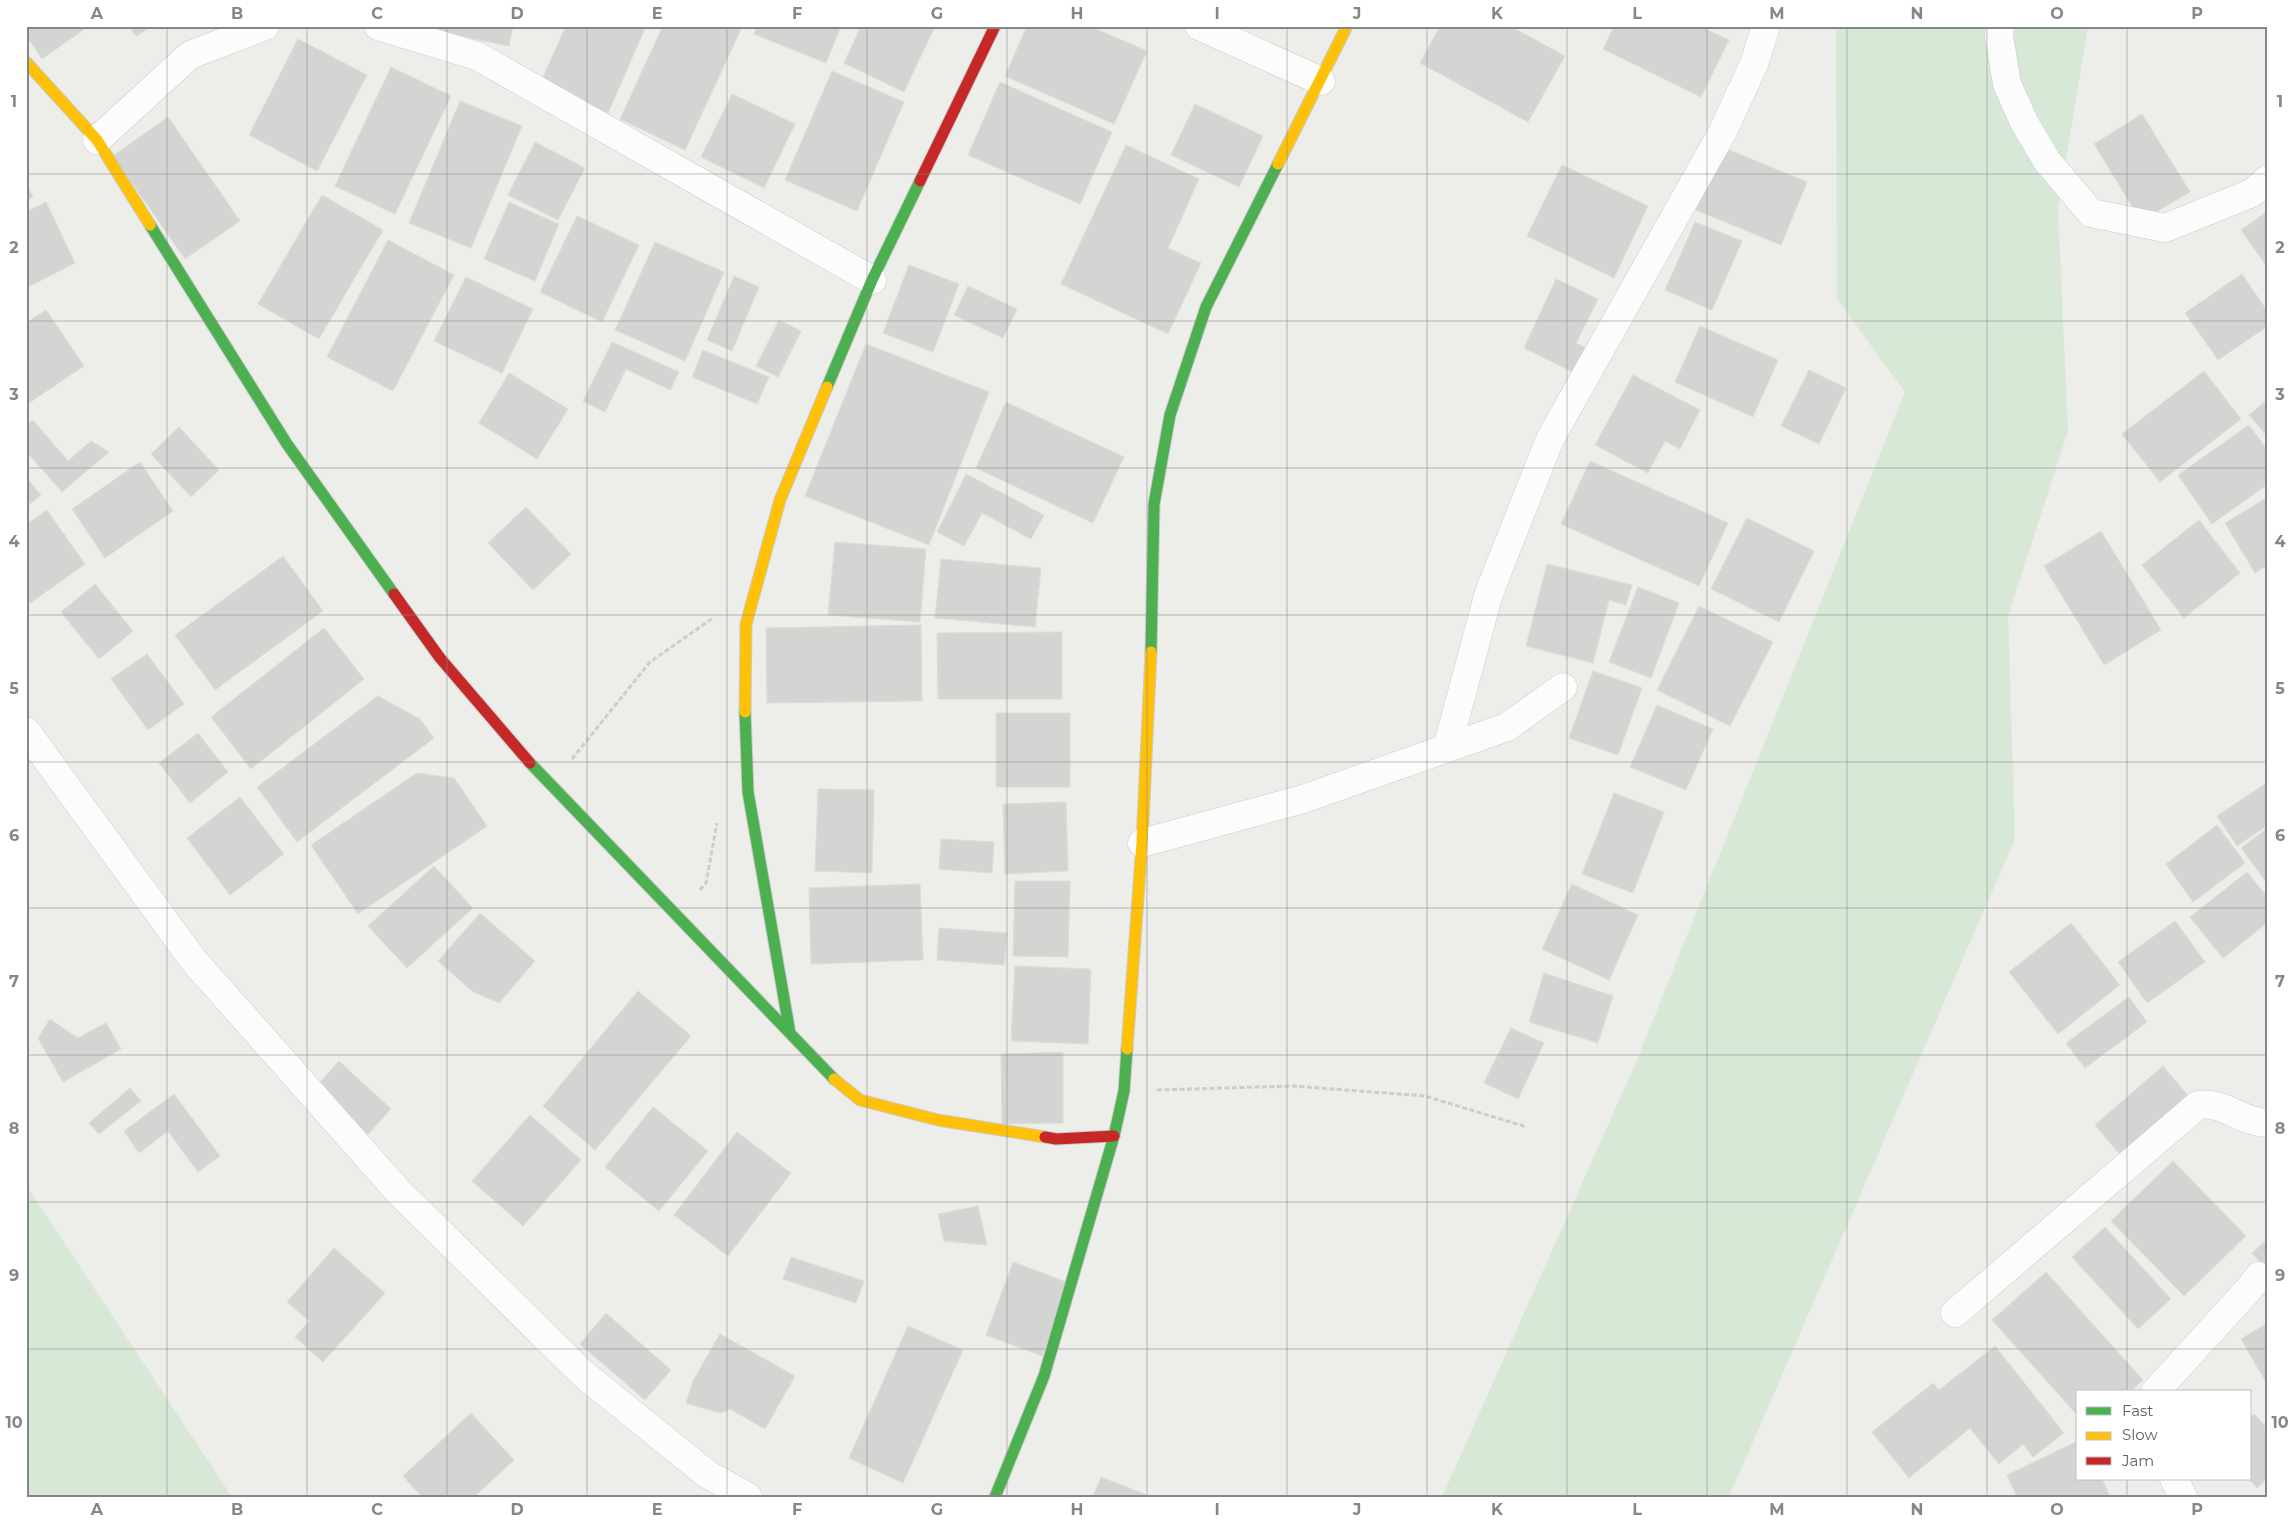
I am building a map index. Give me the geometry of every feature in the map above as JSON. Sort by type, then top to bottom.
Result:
[{"type":"street","points":[[97,140],[190,55],[264,26]]},
{"type":"street","points":[[378,26],[477,56],[872,280]]},
{"type":"street","points":[[790,1033],[748,792],[745,720],[746,624],[780,500],[872,280],[995,26]]},
{"type":"street","points":[[1199,26],[1321,82]]},
{"type":"street","points":[[995,1497],[1044,1376],[1114,1136],[1124,1091],[1142,843],[1150,684],[1154,504],[1170,415],[1206,307],[1321,82],[1347,26]]},
{"type":"street","points":[[1447,748],[1489,593],[1550,439],[1722,133],[1754,64],[1766,26]]},
{"type":"street","points":[[2000,26],[1998,36],[2007,84],[2024,122],[2047,161],[2090,213],[2165,228],[2252,193],[2268,179]]},
{"type":"street","points":[[26,62],[97,140],[287,444],[440,658],[533,767],[830,1076],[860,1100],[938,1120],[1056,1140],[1114,1136]]},
{"type":"street","points":[[1142,843],[1303,799],[1508,727],[1563,687]]},
{"type":"street","points":[[26,731],[194,961],[398,1191],[582,1373],[708,1474],[748,1497]]},
{"type":"street","points":[[1955,1313],[2198,1105],[2218,1105],[2254,1123],[2268,1123]]},
{"type":"street","points":[[2157,1390],[2259,1276]]},
{"type":"street","points":[[2174,1480],[2183,1497]]},
{"type":"path","points":[[551,786],[650,662],[756,587]]},
{"type":"path","points":[[1124,1091],[1293,1086],[1425,1096],[1527,1127]]},
{"type":"green space","points":[[1836,26],[2088,26],[2058,208],[2068,431],[2008,616],[2015,839],[1729,1497],[1442,1497],[1637,1060],[1905,392],[1837,299]]},
{"type":"green space","points":[[26,1185],[232,1497],[26,1497]]},
{"type":"building","points":[[26,26],[89,26],[42,59],[26,35]]},
{"type":"building","points":[[129,26],[152,26],[136,36]]},
{"type":"building","points":[[438,26],[513,26],[509,46],[436,31]]},
{"type":"building","points":[[566,26],[646,26],[608,113],[540,84]]},
{"type":"building","points":[[663,26],[742,27],[685,150],[620,119]]},
{"type":"building","points":[[757,26],[841,26],[826,63],[754,34]]},
{"type":"building","points":[[861,26],[935,26],[904,92],[844,63]]},
{"type":"building","points":[[1027,26],[1089,26],[1147,51],[1114,124],[1005,76]]},
{"type":"building","points":[[1440,26],[1510,26],[1565,56],[1528,122],[1420,63]]},
{"type":"building","points":[[1614,26],[1699,26],[1729,40],[1701,97],[1603,49]]},
{"type":"building","points":[[298,39],[367,75],[317,171],[249,135]]},
{"type":"building","points":[[391,67],[451,96],[395,214],[335,186]]},
{"type":"building","points":[[832,71],[904,102],[857,211],[785,180]]},
{"type":"building","points":[[1000,82],[1112,132],[1080,204],[968,155]]},
{"type":"building","points":[[732,94],[795,124],[764,188],[701,157]]},
{"type":"building","points":[[460,101],[522,126],[471,248],[409,223]]},
{"type":"building","points":[[1195,104],[1263,136],[1239,187],[1171,155]]},
{"type":"building","points":[[2142,114],[2190,192],[2141,221],[2094,144]]},
{"type":"building","points":[[168,117],[240,221],[185,259],[113,156]]},
{"type":"building","points":[[535,142],[585,168],[558,220],[508,195]]},
{"type":"building","points":[[1126,145],[1199,179],[1168,248],[1201,263],[1168,334],[1061,284]]},
{"type":"building","points":[[1722,147],[1807,182],[1781,245],[1696,210]]},
{"type":"building","points":[[1562,165],[1648,206],[1614,278],[1527,236]]},
{"type":"building","points":[[26,185],[33,196],[26,201]]},
{"type":"building","points":[[322,195],[383,230],[319,339],[258,304]]},
{"type":"building","points":[[46,202],[75,263],[26,288],[26,212]]},
{"type":"building","points":[[509,202],[559,224],[535,281],[484,259]]},
{"type":"building","points":[[2268,211],[2268,268],[2241,230]]},
{"type":"building","points":[[577,216],[639,245],[602,322],[540,292]]},
{"type":"building","points":[[1695,222],[1742,241],[1712,310],[1665,290]]},
{"type":"building","points":[[388,240],[454,275],[393,391],[327,357]]},
{"type":"building","points":[[655,242],[724,272],[685,361],[615,330]]},
{"type":"building","points":[[909,265],[959,284],[933,352],[883,333]]},
{"type":"building","points":[[2242,274],[2268,312],[2268,326],[2218,360],[2185,313]]},
{"type":"building","points":[[734,276],[759,287],[732,351],[707,340]]},
{"type":"building","points":[[466,277],[533,309],[502,373],[434,341]]},
{"type":"building","points":[[1556,279],[1598,299],[1576,343],[1595,352],[1583,377],[1524,348]]},
{"type":"building","points":[[968,286],[1017,309],[1003,338],[954,315]]},
{"type":"building","points":[[46,310],[84,366],[26,405],[26,323]]},
{"type":"building","points":[[779,320],[801,331],[778,377],[756,366]]},
{"type":"building","points":[[1700,326],[1778,360],[1753,417],[1675,382]]},
{"type":"building","points":[[612,342],[679,372],[670,390],[626,369],[605,412],[583,401]]},
{"type":"building","points":[[866,344],[989,392],[929,545],[805,496]]},
{"type":"building","points":[[703,350],[769,377],[757,404],[692,377]]},
{"type":"building","points":[[1809,370],[1846,388],[1819,444],[1781,426]]},
{"type":"building","points":[[2204,371],[2241,419],[2160,482],[2122,434]]},
{"type":"building","points":[[509,373],[568,409],[537,459],[479,423]]},
{"type":"building","points":[[1633,375],[1700,410],[1680,449],[1665,441],[1648,473],[1595,445]]},
{"type":"building","points":[[2268,399],[2268,437],[2249,415]]},
{"type":"building","points":[[1006,402],[1124,457],[1093,523],[976,468]]},
{"type":"building","points":[[33,420],[68,461],[91,441],[109,452],[62,492],[26,451],[26,426]]},
{"type":"building","points":[[2249,425],[2268,451],[2268,484],[2212,524],[2178,475]]},
{"type":"building","points":[[179,427],[219,470],[191,497],[151,454]]},
{"type":"building","points":[[1590,461],[1728,523],[1699,586],[1561,524]]},
{"type":"building","points":[[140,462],[173,511],[105,558],[72,509]]},
{"type":"building","points":[[966,474],[1044,515],[1031,539],[982,513],[964,546],[937,532]]},
{"type":"building","points":[[26,477],[41,495],[26,507]]},
{"type":"building","points":[[2268,497],[2268,565],[2255,573],[2225,523]]},
{"type":"building","points":[[526,507],[571,554],[533,590],[488,543]]},
{"type":"building","points":[[47,510],[85,564],[26,606],[26,525]]},
{"type":"building","points":[[1747,518],[1814,551],[1779,622],[1711,589]]},
{"type":"building","points":[[2199,520],[2240,573],[2184,618],[2142,565]]},
{"type":"building","points":[[2101,531],[2161,630],[2104,665],[2044,566]]},
{"type":"building","points":[[835,542],[926,549],[920,622],[828,615]]},
{"type":"building","points":[[283,556],[323,611],[215,690],[175,635]]},
{"type":"building","points":[[941,559],[1041,568],[1035,627],[935,618]]},
{"type":"building","points":[[1547,564],[1632,585],[1626,605],[1609,600],[1593,663],[1526,646]]},
{"type":"building","points":[[95,584],[133,631],[99,659],[61,612]]},
{"type":"building","points":[[1638,587],[1679,603],[1651,678],[1609,662]]},
{"type":"building","points":[[1699,606],[1773,642],[1730,726],[1657,690]]},
{"type":"building","points":[[921,625],[922,701],[767,703],[766,628]]},
{"type":"building","points":[[324,628],[364,679],[251,769],[211,717]]},
{"type":"building","points":[[1062,632],[1062,699],[938,699],[937,633]]},
{"type":"building","points":[[147,654],[184,704],[148,730],[111,679]]},
{"type":"building","points":[[1593,671],[1642,688],[1618,755],[1569,738]]},
{"type":"building","points":[[378,696],[420,719],[434,738],[297,842],[257,787]]},
{"type":"building","points":[[1657,705],[1713,729],[1686,790],[1630,767]]},
{"type":"building","points":[[996,713],[1070,713],[1070,787],[996,787]]},
{"type":"building","points":[[198,733],[228,772],[190,803],[159,763]]},
{"type":"building","points":[[417,773],[454,778],[487,826],[358,914],[311,845]]},
{"type":"building","points":[[2268,782],[2268,825],[2237,846],[2217,816]]},
{"type":"building","points":[[818,789],[874,790],[872,873],[815,871]]},
{"type":"building","points":[[1614,793],[1664,812],[1633,893],[1582,874]]},
{"type":"building","points":[[240,797],[284,854],[230,895],[187,838]]},
{"type":"building","points":[[1066,802],[1068,871],[1005,874],[1003,804]]},
{"type":"building","points":[[2217,825],[2245,863],[2193,902],[2166,864]]},
{"type":"building","points":[[2268,828],[2268,884],[2241,848]]},
{"type":"building","points":[[941,839],[994,842],[992,873],[939,869]]},
{"type":"building","points":[[434,866],[473,908],[407,968],[368,926]]},
{"type":"building","points":[[2247,872],[2268,898],[2268,922],[2223,958],[2190,917]]},
{"type":"building","points":[[1015,881],[1070,881],[1068,957],[1013,956]]},
{"type":"building","points":[[920,884],[923,960],[811,964],[809,888]]},
{"type":"building","points":[[1572,884],[1638,915],[1609,980],[1542,949]]},
{"type":"building","points":[[480,913],[535,961],[499,1003],[472,991],[438,961]]},
{"type":"building","points":[[2175,921],[2205,962],[2147,1003],[2118,962]]},
{"type":"building","points":[[2071,923],[2120,985],[2058,1034],[2009,972]]},
{"type":"building","points":[[939,928],[1007,933],[1004,965],[937,960]]},
{"type":"building","points":[[1015,966],[1091,969],[1088,1044],[1011,1041]]},
{"type":"building","points":[[1544,973],[1613,996],[1598,1043],[1529,1022]]},
{"type":"building","points":[[638,991],[691,1036],[595,1150],[543,1106]]},
{"type":"building","points":[[2129,997],[2147,1022],[2085,1068],[2066,1043]]},
{"type":"building","points":[[50,1019],[78,1038],[106,1023],[121,1049],[63,1082],[38,1038]]},
{"type":"building","points":[[1511,1028],[1544,1043],[1518,1099],[1484,1083]]},
{"type":"building","points":[[1063,1052],[1063,1123],[1002,1124],[1001,1054]]},
{"type":"building","points":[[339,1061],[391,1109],[368,1134],[316,1087]]},
{"type":"building","points":[[2163,1066],[2189,1097],[2121,1156],[2095,1125]]},
{"type":"building","points":[[130,1088],[141,1101],[99,1134],[89,1123]]},
{"type":"building","points":[[174,1094],[220,1156],[198,1172],[168,1131],[139,1153],[124,1131]]},
{"type":"building","points":[[653,1107],[708,1151],[659,1211],[605,1167]]},
{"type":"building","points":[[530,1115],[581,1160],[523,1226],[472,1181]]},
{"type":"building","points":[[737,1132],[791,1173],[728,1256],[674,1215]]},
{"type":"building","points":[[2173,1161],[2246,1236],[2184,1296],[2111,1221]]},
{"type":"building","points":[[978,1206],[987,1245],[944,1241],[938,1214]]},
{"type":"building","points":[[2105,1227],[2171,1299],[2138,1329],[2072,1257]]},
{"type":"building","points":[[2268,1239],[2268,1270],[2252,1253]]},
{"type":"building","points":[[334,1248],[385,1293],[323,1362],[295,1337],[309,1321],[287,1302]]},
{"type":"building","points":[[791,1257],[864,1281],[856,1303],[783,1279]]},
{"type":"building","points":[[1013,1262],[1069,1283],[1042,1356],[986,1335]]},
{"type":"building","points":[[2046,1272],[2143,1380],[2132,1390],[2076,1390],[2076,1414],[1992,1320]]},
{"type":"building","points":[[606,1313],[671,1370],[645,1400],[580,1344]]},
{"type":"building","points":[[2268,1323],[2268,1386],[2241,1339]]},
{"type":"building","points":[[908,1326],[963,1350],[903,1483],[849,1458]]},
{"type":"building","points":[[720,1334],[795,1376],[765,1429],[730,1409],[720,1413],[686,1403],[693,1381]]},
{"type":"building","points":[[1995,1346],[2064,1433],[2033,1457],[2023,1444],[1999,1464],[1970,1428],[1909,1478],[1872,1432],[1933,1383],[1939,1390]]},
{"type":"building","points":[[471,1413],[514,1460],[474,1497],[422,1497],[403,1476]]},
{"type":"building","points":[[2254,1414],[2268,1429],[2268,1478],[2257,1488],[2250,1480],[2252,1480],[2252,1416]]},
{"type":"building","points":[[2076,1442],[2076,1480],[2102,1480],[2110,1497],[2017,1497],[2007,1475]]},
{"type":"building","points":[[1101,1477],[1152,1497],[1093,1497]]},
{"type":"traffic: fast","points":[[1151,652],[1154,504],[1170,415],[1206,307],[1278,164]]},
{"type":"traffic: fast","points":[[827,387],[872,280],[920,181]]},
{"type":"traffic: fast","points":[[150,225],[287,444],[394,594]]},
{"type":"traffic: fast","points":[[745,712],[748,792],[790,1033]]},
{"type":"traffic: fast","points":[[530,763],[834,1079]]},
{"type":"traffic: fast","points":[[995,1497],[1044,1376],[1114,1136],[1124,1091],[1127,1049]]},
{"type":"traffic: slow","points":[[1278,164],[1347,26]]},
{"type":"traffic: slow","points":[[26,62],[97,140],[150,225]]},
{"type":"traffic: slow","points":[[745,712],[746,624],[780,500],[827,387]]},
{"type":"traffic: slow","points":[[1127,1049],[1142,843],[1151,652]]},
{"type":"traffic: slow","points":[[834,1079],[860,1100],[938,1120],[1045,1137]]},
{"type":"traffic: jam","points":[[920,181],[995,26]]},
{"type":"traffic: jam","points":[[394,594],[440,658],[530,763]]},
{"type":"traffic: jam","points":[[1045,1137],[1056,1139],[1114,1136]]}]
